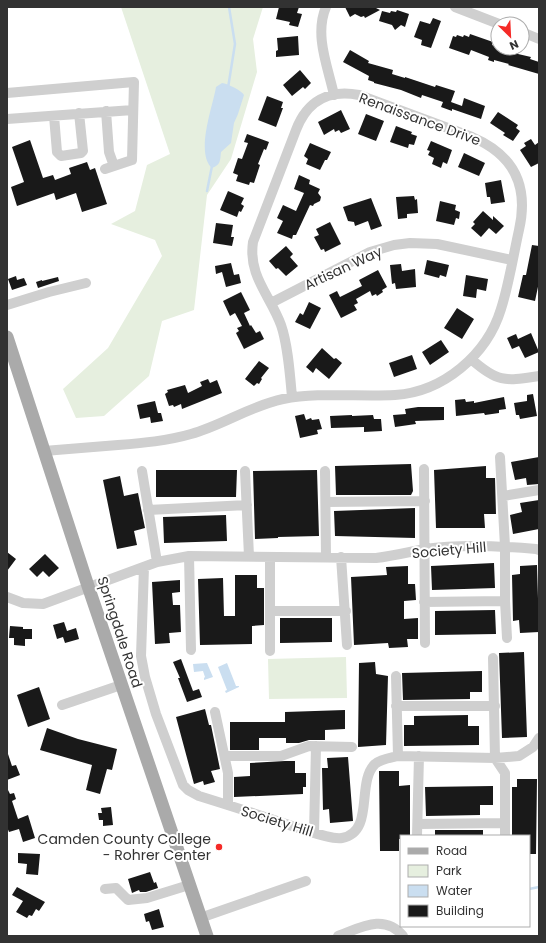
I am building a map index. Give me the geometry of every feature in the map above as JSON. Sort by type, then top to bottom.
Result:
[{"type":"main road","name":"Springdale Road","points":[[7,336],[88,586],[207,936]]},
{"type":"street","points":[[326,7],[322,23],[322,40],[334,95]]},
{"type":"street","points":[[455,7],[490,21]]},
{"type":"street","points":[[7,92],[134,82],[132,160],[109,168],[106,111]]},
{"type":"street","name":"Renaissance Drive","points":[[44,451],[151,442],[183,437],[210,428],[257,406],[292,397],[395,395],[411,393],[440,382],[453,374],[471,359],[485,342],[499,316],[521,219],[523,202],[517,178],[507,160],[498,152],[487,144],[472,137],[366,97],[350,94],[334,95],[325,97],[307,110],[301,119],[253,242],[252,253],[254,270],[257,279],[278,319],[283,334],[292,397]]},
{"type":"street","points":[[7,119],[133,110]]},
{"type":"street","points":[[54,116],[57,152],[61,156],[81,153],[83,151],[79,114]]},
{"type":"street","name":"Artisan Way","points":[[270,303],[366,254],[394,245],[417,243],[437,244],[512,260]]},
{"type":"street","points":[[7,305],[49,292],[86,283]]},
{"type":"street","points":[[471,359],[488,373],[499,378],[510,380],[539,376]]},
{"type":"street","points":[[500,457],[505,546],[507,638]]},
{"type":"street","points":[[424,469],[425,643]]},
{"type":"street","points":[[142,471],[157,562]]},
{"type":"street","points":[[245,471],[250,556]]},
{"type":"street","points":[[325,471],[326,557]]},
{"type":"street","points":[[503,496],[539,490]]},
{"type":"street","points":[[326,502],[424,501]]},
{"type":"street","points":[[148,510],[247,505]]},
{"type":"street","name":"Society Hill","points":[[7,597],[23,603],[43,604],[88,586],[157,562],[189,556],[376,558],[396,556],[425,549],[505,546],[536,548],[539,550]]},
{"type":"street","points":[[189,556],[191,650]]},
{"type":"street","points":[[270,556],[270,651]]},
{"type":"street","points":[[342,558],[347,645]]},
{"type":"street","name":"Society Hill","points":[[144,567],[141,656],[145,677],[156,714],[183,785],[188,790],[199,796],[314,833],[342,838],[352,834],[361,822],[369,775],[374,766],[384,759],[398,756],[495,758],[520,756],[533,747],[539,738]]},
{"type":"street","points":[[424,602],[505,601]]},
{"type":"street","points":[[270,611],[346,611]]},
{"type":"street","points":[[493,658],[495,758],[505,773],[505,835]]},
{"type":"street","points":[[396,676],[398,756]]},
{"type":"street","points":[[62,705],[121,685]]},
{"type":"street","points":[[396,706],[495,706]]},
{"type":"street","points":[[215,712],[228,773],[228,805]]},
{"type":"street","points":[[225,756],[281,756],[309,746],[352,747]]},
{"type":"street","points":[[314,833],[316,746]]},
{"type":"street","points":[[418,835],[419,756]]},
{"type":"street","points":[[418,824],[505,823]]},
{"type":"street","points":[[200,918],[306,881]]},
{"type":"street","points":[[105,889],[116,888],[128,900],[147,898],[189,885]]},
{"type":"street","points":[[338,936],[371,924],[386,924],[393,927],[402,936]]},
{"type":"green space","points":[[121,7],[263,7],[253,39],[257,72],[231,159],[207,195],[194,310],[162,321],[149,376],[104,416],[76,418],[63,389],[108,348],[162,256],[155,240],[111,224],[135,211],[147,165],[170,154]]},
{"type":"green space","points":[[346,657],[347,698],[269,699],[268,659]]},
{"type":"water","points":[[222,83],[240,91],[244,95],[234,123],[231,143],[221,152],[219,164],[212,168],[207,161],[205,152],[206,129],[216,87]]},
{"type":"water","points":[[207,663],[213,677],[204,680],[205,677],[203,671],[194,672],[193,664]]},
{"type":"water","points":[[227,663],[236,686],[239,687],[226,693],[225,691],[227,690],[218,667]]},
{"type":"building","points":[[279,7],[299,7],[297,13],[302,14],[298,27],[289,25],[290,22],[276,19]]},
{"type":"building","points":[[345,7],[374,7],[380,10],[365,18],[364,16],[361,17],[355,14],[350,17]]},
{"type":"building","points":[[397,10],[409,14],[405,27],[401,25],[395,30],[392,25],[379,21],[382,11],[390,13],[391,11],[396,12]]},
{"type":"building","points":[[433,18],[441,21],[431,48],[421,45],[422,40],[414,37],[420,21],[430,24]]},
{"type":"building","points":[[470,34],[490,41],[490,56],[531,57],[530,59],[539,62],[539,74],[508,65],[509,64],[488,60],[489,57],[471,50],[469,55],[449,48],[453,36],[456,37],[457,35],[463,37],[464,35],[469,37]]},
{"type":"building","points":[[298,36],[299,55],[276,57],[276,51],[278,50],[277,38]]},
{"type":"building","points":[[350,50],[369,61],[368,63],[393,70],[392,74],[435,87],[436,85],[455,91],[451,102],[462,106],[464,98],[485,106],[481,119],[452,109],[452,111],[441,107],[443,102],[422,95],[421,98],[368,80],[369,76],[343,62]]},
{"type":"building","points":[[300,70],[311,83],[305,89],[303,87],[292,96],[283,85]]},
{"type":"building","points":[[267,96],[283,102],[281,108],[283,108],[276,127],[258,120]]},
{"type":"building","points":[[341,110],[350,129],[341,133],[339,130],[335,132],[334,129],[324,135],[318,122]]},
{"type":"building","points":[[498,112],[518,125],[516,128],[520,131],[513,141],[503,135],[505,133],[490,123]]},
{"type":"building","points":[[366,114],[384,121],[376,141],[358,134]]},
{"type":"building","points":[[396,126],[412,132],[411,134],[417,136],[414,145],[409,144],[408,148],[390,142]]},
{"type":"building","points":[[247,134],[269,142],[266,150],[264,149],[258,164],[260,165],[254,183],[250,182],[249,185],[236,181],[238,175],[233,173],[238,158],[242,159],[248,143],[244,142]]},
{"type":"building","points":[[531,139],[535,145],[539,142],[539,163],[531,167],[520,150],[526,146],[524,143]]},
{"type":"building","points":[[30,140],[43,178],[53,175],[55,180],[71,174],[69,168],[87,162],[90,170],[95,168],[107,204],[82,212],[76,193],[56,200],[54,193],[17,206],[11,187],[24,182],[12,147]]},
{"type":"building","points":[[431,141],[452,150],[447,164],[443,162],[441,168],[432,164],[434,158],[428,155],[430,151],[427,150]]},
{"type":"building","points":[[310,143],[331,152],[320,170],[306,164],[308,159],[304,156]]},
{"type":"building","points":[[464,153],[485,163],[479,176],[458,167]]},
{"type":"building","points":[[299,175],[310,180],[309,184],[320,189],[318,193],[321,197],[320,201],[313,206],[310,205],[296,235],[293,235],[292,239],[277,233],[283,221],[277,218],[283,205],[296,211],[304,193],[294,189]]},
{"type":"building","points":[[501,180],[505,202],[491,204],[490,197],[487,197],[485,183]]},
{"type":"building","points":[[228,191],[244,198],[241,204],[244,206],[241,212],[239,211],[237,217],[220,210]]},
{"type":"building","points":[[414,196],[415,200],[417,199],[418,213],[407,214],[407,218],[398,219],[396,197]]},
{"type":"building","points":[[371,198],[382,226],[371,230],[368,221],[355,226],[354,222],[348,221],[343,207]]},
{"type":"building","points":[[440,201],[456,205],[455,210],[460,212],[459,219],[456,218],[454,225],[436,221]]},
{"type":"building","points":[[483,211],[493,220],[493,216],[504,226],[496,234],[489,228],[481,237],[471,228],[475,224],[473,222]]},
{"type":"building","points":[[330,222],[341,244],[325,252],[324,249],[321,250],[314,237],[319,235],[316,229]]},
{"type":"building","points":[[216,223],[233,225],[231,237],[234,237],[232,246],[213,243]]},
{"type":"building","points":[[532,245],[539,246],[539,282],[535,301],[518,297],[523,275],[526,275]]},
{"type":"building","points":[[286,246],[293,254],[290,257],[298,266],[286,276],[278,268],[276,269],[269,261]]},
{"type":"building","points":[[427,260],[449,265],[446,277],[440,275],[439,278],[424,274]]},
{"type":"building","points":[[231,263],[234,275],[239,274],[241,283],[226,287],[222,272],[216,274],[215,266]]},
{"type":"building","points":[[401,264],[402,271],[415,269],[416,287],[396,289],[395,283],[392,284],[390,265]]},
{"type":"building","points":[[378,270],[387,287],[377,296],[376,294],[372,296],[370,291],[356,299],[358,303],[354,305],[357,310],[341,318],[329,295],[337,291],[340,297],[362,286],[359,280]]},
{"type":"building","points":[[466,275],[488,279],[486,291],[477,289],[476,298],[463,296]]},
{"type":"building","points":[[16,276],[17,280],[24,278],[27,285],[12,290],[8,279]]},
{"type":"building","points":[[58,277],[59,281],[38,288],[36,282]]},
{"type":"building","points":[[241,292],[250,310],[244,313],[250,326],[251,325],[256,333],[260,331],[264,339],[244,349],[236,333],[239,331],[237,328],[242,326],[235,313],[230,316],[223,301]]},
{"type":"building","points":[[309,302],[321,308],[310,329],[295,322],[300,313],[303,315]]},
{"type":"building","points":[[457,308],[474,319],[462,339],[444,328]]},
{"type":"building","points":[[531,333],[539,352],[525,358],[519,346],[512,349],[507,338],[516,334],[518,339]]},
{"type":"building","points":[[441,340],[449,352],[430,365],[422,352]]},
{"type":"building","points":[[322,348],[334,359],[336,358],[342,363],[329,379],[316,368],[313,373],[306,367]]},
{"type":"building","points":[[412,355],[417,369],[394,377],[389,363]]},
{"type":"building","points":[[259,361],[269,368],[261,378],[262,379],[259,384],[257,383],[254,386],[245,379]]},
{"type":"building","points":[[208,379],[210,383],[217,380],[222,393],[182,409],[181,404],[174,407],[173,405],[169,406],[165,394],[168,392],[167,390],[185,385],[188,393],[202,386],[200,382]]},
{"type":"building","points":[[533,394],[537,416],[520,419],[519,415],[516,415],[514,403],[527,401],[527,395]]},
{"type":"building","points":[[504,397],[506,409],[499,410],[499,413],[456,416],[455,400],[465,399],[466,402],[474,401],[474,403]]},
{"type":"building","points":[[155,401],[158,413],[161,413],[163,421],[151,423],[150,417],[140,419],[137,405]]},
{"type":"building","points":[[418,407],[444,407],[444,420],[415,421],[416,424],[395,427],[393,415],[406,414],[405,409]]},
{"type":"building","points":[[304,414],[306,420],[311,418],[312,420],[319,419],[322,429],[317,430],[318,434],[300,438],[295,416]]},
{"type":"building","points":[[373,415],[374,419],[381,419],[382,431],[364,432],[364,427],[331,428],[330,416]]},
{"type":"building","points":[[539,457],[539,484],[527,485],[526,478],[515,480],[511,462]]},
{"type":"building","points":[[411,464],[413,491],[411,495],[336,495],[335,466]]},
{"type":"building","points":[[486,466],[486,478],[495,478],[496,514],[484,514],[485,528],[436,528],[434,470]]},
{"type":"building","points":[[156,470],[237,470],[236,497],[156,497]]},
{"type":"building","points":[[317,470],[319,536],[255,539],[253,471]]},
{"type":"building","points":[[120,476],[124,496],[138,493],[145,528],[134,531],[137,545],[117,549],[103,480]]},
{"type":"building","points":[[539,500],[539,529],[513,534],[510,515],[522,512],[520,503]]},
{"type":"building","points":[[415,508],[415,538],[335,536],[334,511]]},
{"type":"building","points":[[226,515],[227,541],[164,543],[163,517]]},
{"type":"building","points":[[7,552],[16,559],[7,571]]},
{"type":"building","points":[[45,554],[59,568],[49,577],[43,571],[37,577],[29,569]]},
{"type":"building","points":[[494,563],[495,588],[432,590],[431,566]]},
{"type":"building","points":[[537,565],[539,632],[520,633],[519,620],[513,621],[512,575],[520,574],[520,566]]},
{"type":"building","points":[[408,566],[408,584],[415,584],[416,600],[404,601],[404,619],[418,618],[418,639],[407,639],[408,647],[389,648],[388,643],[354,645],[351,577],[387,575],[386,567]]},
{"type":"building","points":[[235,575],[257,575],[257,588],[264,588],[264,625],[252,626],[252,644],[200,645],[198,579],[223,578],[224,616],[235,616]]},
{"type":"building","points":[[180,580],[180,592],[172,593],[173,605],[180,605],[181,632],[169,633],[170,643],[155,644],[152,582]]},
{"type":"building","points":[[495,610],[496,634],[435,635],[435,611]]},
{"type":"building","points":[[280,618],[332,618],[332,642],[280,643]]},
{"type":"building","points":[[64,622],[67,631],[76,628],[79,639],[65,643],[63,637],[57,639],[53,625]]},
{"type":"building","points":[[10,626],[23,627],[23,629],[32,629],[32,639],[25,639],[25,646],[14,645],[14,638],[9,638]]},
{"type":"building","points":[[524,652],[527,737],[502,738],[499,653]]},
{"type":"building","points":[[181,659],[193,691],[199,689],[202,697],[187,702],[178,678],[180,678],[173,662]]},
{"type":"building","points":[[375,662],[376,674],[388,676],[386,745],[358,747],[359,663]]},
{"type":"building","points":[[482,671],[482,692],[470,692],[470,699],[403,700],[402,673]]},
{"type":"building","points":[[39,687],[50,719],[28,727],[17,695]]},
{"type":"building","points":[[205,709],[209,725],[211,725],[220,769],[211,771],[215,782],[204,785],[203,781],[194,784],[176,717]]},
{"type":"building","points":[[345,710],[345,729],[325,730],[325,740],[309,740],[299,743],[286,743],[286,738],[259,738],[259,750],[230,750],[230,722],[285,722],[285,712]]},
{"type":"building","points":[[468,715],[468,726],[479,726],[479,745],[404,746],[404,725],[414,725],[414,716]]},
{"type":"building","points":[[47,728],[78,739],[117,749],[112,770],[107,769],[100,794],[86,790],[92,765],[40,750]]},
{"type":"building","points":[[7,754],[12,766],[16,765],[20,775],[7,780]]},
{"type":"building","points":[[348,757],[353,821],[330,823],[329,809],[323,810],[322,768],[328,768],[327,758]]},
{"type":"building","points":[[295,761],[295,773],[306,773],[306,787],[303,787],[303,794],[234,797],[234,777],[250,776],[250,763]]},
{"type":"building","points":[[379,771],[399,771],[399,786],[410,785],[410,835],[400,835],[399,851],[380,851]]},
{"type":"building","points":[[517,779],[537,779],[536,854],[530,854],[530,835],[512,835],[512,787],[517,787]]},
{"type":"building","points":[[493,786],[493,805],[480,805],[480,815],[426,816],[425,787]]},
{"type":"building","points":[[7,790],[10,794],[14,793],[16,799],[12,801],[18,819],[28,815],[35,838],[23,842],[19,829],[9,832],[7,827]]},
{"type":"building","points":[[111,807],[113,825],[103,826],[103,820],[99,820],[98,813],[102,813],[101,808]]},
{"type":"building","points":[[435,830],[483,830],[483,835],[435,835]]},
{"type":"building","points":[[18,853],[40,854],[38,875],[26,874],[27,864],[18,863]]},
{"type":"building","points":[[150,872],[154,883],[156,882],[158,888],[146,892],[140,892],[139,890],[132,893],[128,879]]},
{"type":"building","points":[[17,887],[45,902],[39,911],[36,909],[32,916],[29,915],[27,918],[16,912],[23,901],[12,895]]},
{"type":"building","points":[[159,909],[164,927],[152,930],[149,921],[146,922],[144,914]]},
{"type":"waterway","points":[[228,88],[235,44],[229,7]]},
{"type":"waterway","points":[[207,191],[212,166]]},
{"type":"waterway","points":[[530,889],[539,887]]},
{"type":"place","name":"Camden County College - Rohrer Center","points":[[219,847]]}]
